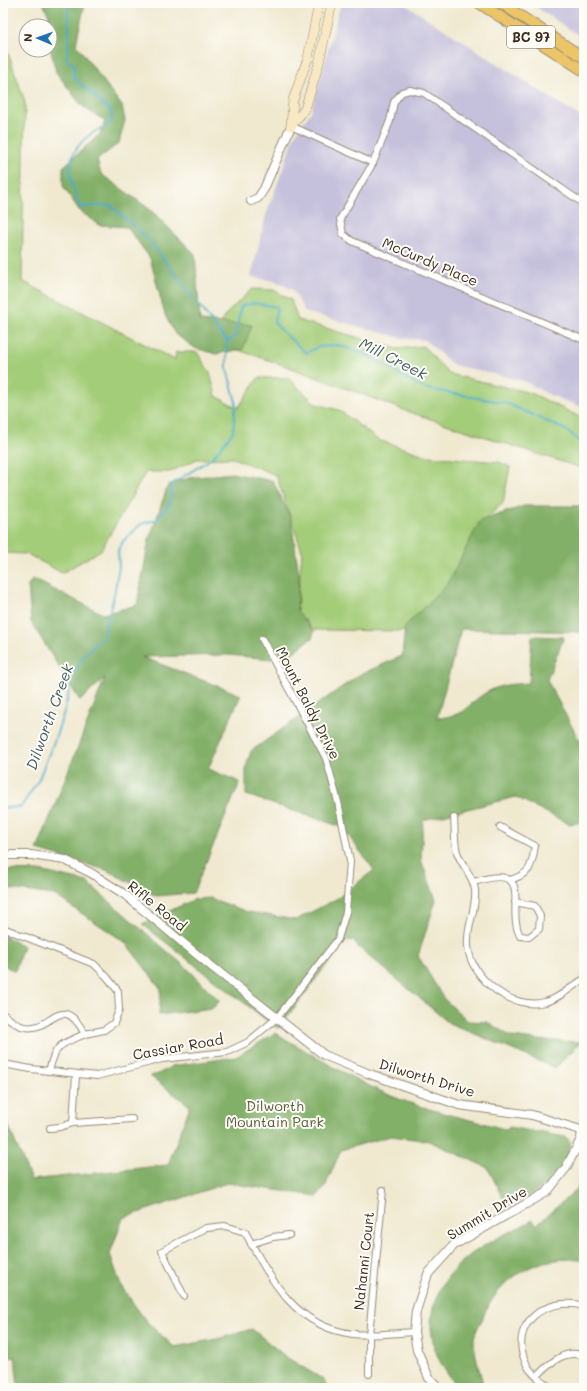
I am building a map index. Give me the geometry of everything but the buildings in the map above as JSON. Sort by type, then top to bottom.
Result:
[{"type":"highway","name":"BC 97","points":[[479,3],[584,71]]},
{"type":"highway","name":"BC 97","points":[[501,3],[584,58]]},
{"type":"main road","points":[[291,126],[293,100],[308,58],[319,3]]},
{"type":"main road","points":[[291,126],[306,109],[320,63],[332,3]]},
{"type":"street","name":"McCurdy Place","points":[[584,204],[424,93],[418,91],[402,92],[397,96],[394,102],[390,121],[373,163],[340,219],[343,234],[347,238],[584,340]]},
{"type":"street","points":[[252,201],[258,198],[264,189],[291,126],[373,163]]},
{"type":"street","name":"Mount Baldy Drive","points":[[262,639],[326,758],[338,802],[350,861],[346,912],[338,940],[277,1018]]},
{"type":"street","points":[[454,818],[456,851],[474,882],[476,901],[468,925],[468,947],[472,963],[485,982],[498,992],[515,1000],[534,1004],[546,1002],[584,979]]},
{"type":"street","points":[[474,882],[486,878],[510,880],[524,876],[531,866],[535,846],[500,827]]},
{"type":"street","name":"Rifle Road","points":[[3,855],[31,855],[65,860],[91,873],[124,894],[277,1018]]},
{"type":"street","points":[[510,880],[516,888],[515,902],[515,927],[520,936],[529,937],[539,930],[540,916],[535,906],[515,902]]},
{"type":"street","points":[[3,928],[94,964],[118,991],[119,1010],[114,1024],[104,1030],[85,1034],[60,1045],[53,1055],[49,1071]]},
{"type":"street","points":[[3,1014],[20,1026],[29,1028],[43,1024],[60,1014],[69,1014],[77,1019],[85,1034]]},
{"type":"street","name":"Cassiar Road","points":[[3,1064],[76,1075],[97,1076],[162,1059],[227,1052],[248,1042],[277,1018]]},
{"type":"street","name":"Dilworth Drive","points":[[277,1018],[324,1055],[367,1073],[459,1105],[532,1116],[583,1128]]},
{"type":"street","points":[[73,1123],[76,1075]]},
{"type":"street","points":[[50,1128],[60,1128],[73,1123],[132,1119]]},
{"type":"street","name":"Summit Drive","points":[[439,1388],[430,1378],[417,1350],[414,1332],[416,1311],[428,1274],[454,1245],[547,1192],[566,1168],[581,1139],[583,1128]]},
{"type":"street","name":"Nahanni Court","points":[[369,1374],[369,1335],[383,1190]]},
{"type":"street","points":[[184,1296],[162,1251],[206,1228],[225,1226],[245,1232],[280,1292],[296,1308],[332,1330],[369,1335],[414,1332]]},
{"type":"street","points":[[251,1244],[273,1237],[289,1235]]},
{"type":"street","points":[[551,1388],[527,1366],[522,1353],[522,1337],[528,1320],[540,1310],[552,1304],[565,1302],[584,1306]]},
{"type":"street","points":[[537,1376],[557,1358],[568,1355],[584,1356]]},
{"type":"shaded area","points":[[341,3],[403,3],[584,119],[584,408],[550,395],[524,381],[453,365],[425,340],[401,338],[305,312],[293,290],[275,281],[251,277],[266,215],[295,135],[311,112]]},
{"type":"shaded area","points":[[530,3],[584,3],[584,39]]},
{"type":"green space","points":[[43,3],[85,3],[76,44],[122,106],[125,120],[119,143],[97,160],[101,174],[151,210],[195,254],[200,321],[252,325],[243,349],[216,354],[195,348],[175,334],[165,315],[150,258],[127,227],[99,225],[79,210],[63,186],[63,167],[100,134],[105,121],[82,106],[56,72],[53,58],[58,58],[58,18],[49,18]]},
{"type":"green space","points":[[3,38],[25,102],[22,281],[175,360],[176,352],[197,352],[210,373],[216,396],[238,408],[258,378],[288,378],[316,404],[339,410],[378,440],[428,456],[499,462],[510,467],[503,503],[486,519],[447,585],[409,622],[405,631],[313,630],[297,611],[302,551],[276,475],[233,458],[197,459],[170,472],[146,472],[101,550],[62,573],[27,554],[3,553]]},
{"type":"green space","points":[[252,289],[274,290],[291,300],[298,320],[397,349],[423,346],[449,374],[531,393],[584,419],[584,469],[406,411],[289,367],[208,340],[227,313]]},
{"type":"green space","points":[[232,473],[273,481],[291,519],[299,575],[297,611],[314,632],[312,638],[291,654],[271,659],[228,655],[142,657],[241,695],[208,769],[240,782],[193,893],[156,896],[106,870],[37,850],[105,678],[80,701],[31,622],[28,585],[33,579],[103,614],[137,605],[149,540],[168,485],[189,478]]},
{"type":"green space","points":[[524,506],[584,506],[584,632],[461,629],[437,718],[455,715],[461,712],[481,696],[498,687],[529,683],[532,636],[564,637],[547,680],[578,738],[584,741],[584,822],[569,824],[516,797],[423,820],[421,860],[436,900],[418,956],[444,999],[468,1021],[487,1022],[512,1037],[535,1040],[581,1042],[555,1068],[449,1023],[355,944],[356,940],[345,941],[278,1029],[142,924],[195,899],[210,898],[248,912],[296,920],[338,898],[374,870],[342,827],[246,795],[246,767],[251,751],[359,675],[402,656],[405,626],[447,585],[480,521]]},
{"type":"green space","points":[[3,870],[40,871],[87,882],[189,970],[220,1001],[213,1008],[159,1015],[161,989],[125,942],[54,895],[3,888]]},
{"type":"green space","points":[[3,935],[23,946],[15,971],[3,965]]},
{"type":"green space","name":"Dilworth Mountain Park","points":[[275,1033],[333,1067],[394,1097],[436,1111],[508,1130],[509,1127],[566,1137],[571,1143],[568,1155],[563,1166],[548,1182],[528,1196],[507,1207],[488,1168],[429,1141],[391,1136],[341,1150],[324,1189],[317,1196],[227,1183],[123,1218],[110,1254],[121,1286],[146,1321],[174,1347],[217,1339],[252,1329],[286,1357],[324,1380],[327,1388],[18,1388],[15,1357],[3,1359],[3,1120],[7,1122],[31,1180],[168,1165],[190,1106],[150,1076],[158,1074],[172,1066],[236,1057]]},
{"type":"green space","points":[[584,1172],[584,1261],[568,1259],[536,1265],[522,1271],[498,1292],[489,1305],[474,1338],[475,1351],[484,1388],[459,1388],[447,1373],[438,1356],[433,1340],[431,1323],[434,1306],[440,1290],[450,1274],[464,1260],[480,1248],[533,1220],[536,1225],[577,1189]]},
{"type":"waterway","name":"Mill Creek","points":[[68,3],[69,37],[67,60],[74,65],[74,78],[111,111],[112,117],[109,125],[96,131],[79,145],[72,158],[70,171],[73,187],[80,207],[110,205],[148,239],[218,330]]},
{"type":"waterway","name":"Mill Creek","points":[[219,332],[227,341],[235,337],[241,306],[254,303],[277,307],[274,322],[306,353],[318,347],[338,345],[367,355],[423,388],[506,403],[566,430],[584,445]]},
{"type":"waterway","name":"Dilworth Creek","points":[[3,808],[21,807],[38,781],[65,709],[72,677],[84,656],[103,636],[114,595],[119,566],[118,550],[124,540],[141,524],[156,520],[170,503],[172,484],[212,458],[233,432],[236,402],[227,369],[227,341]]}]
